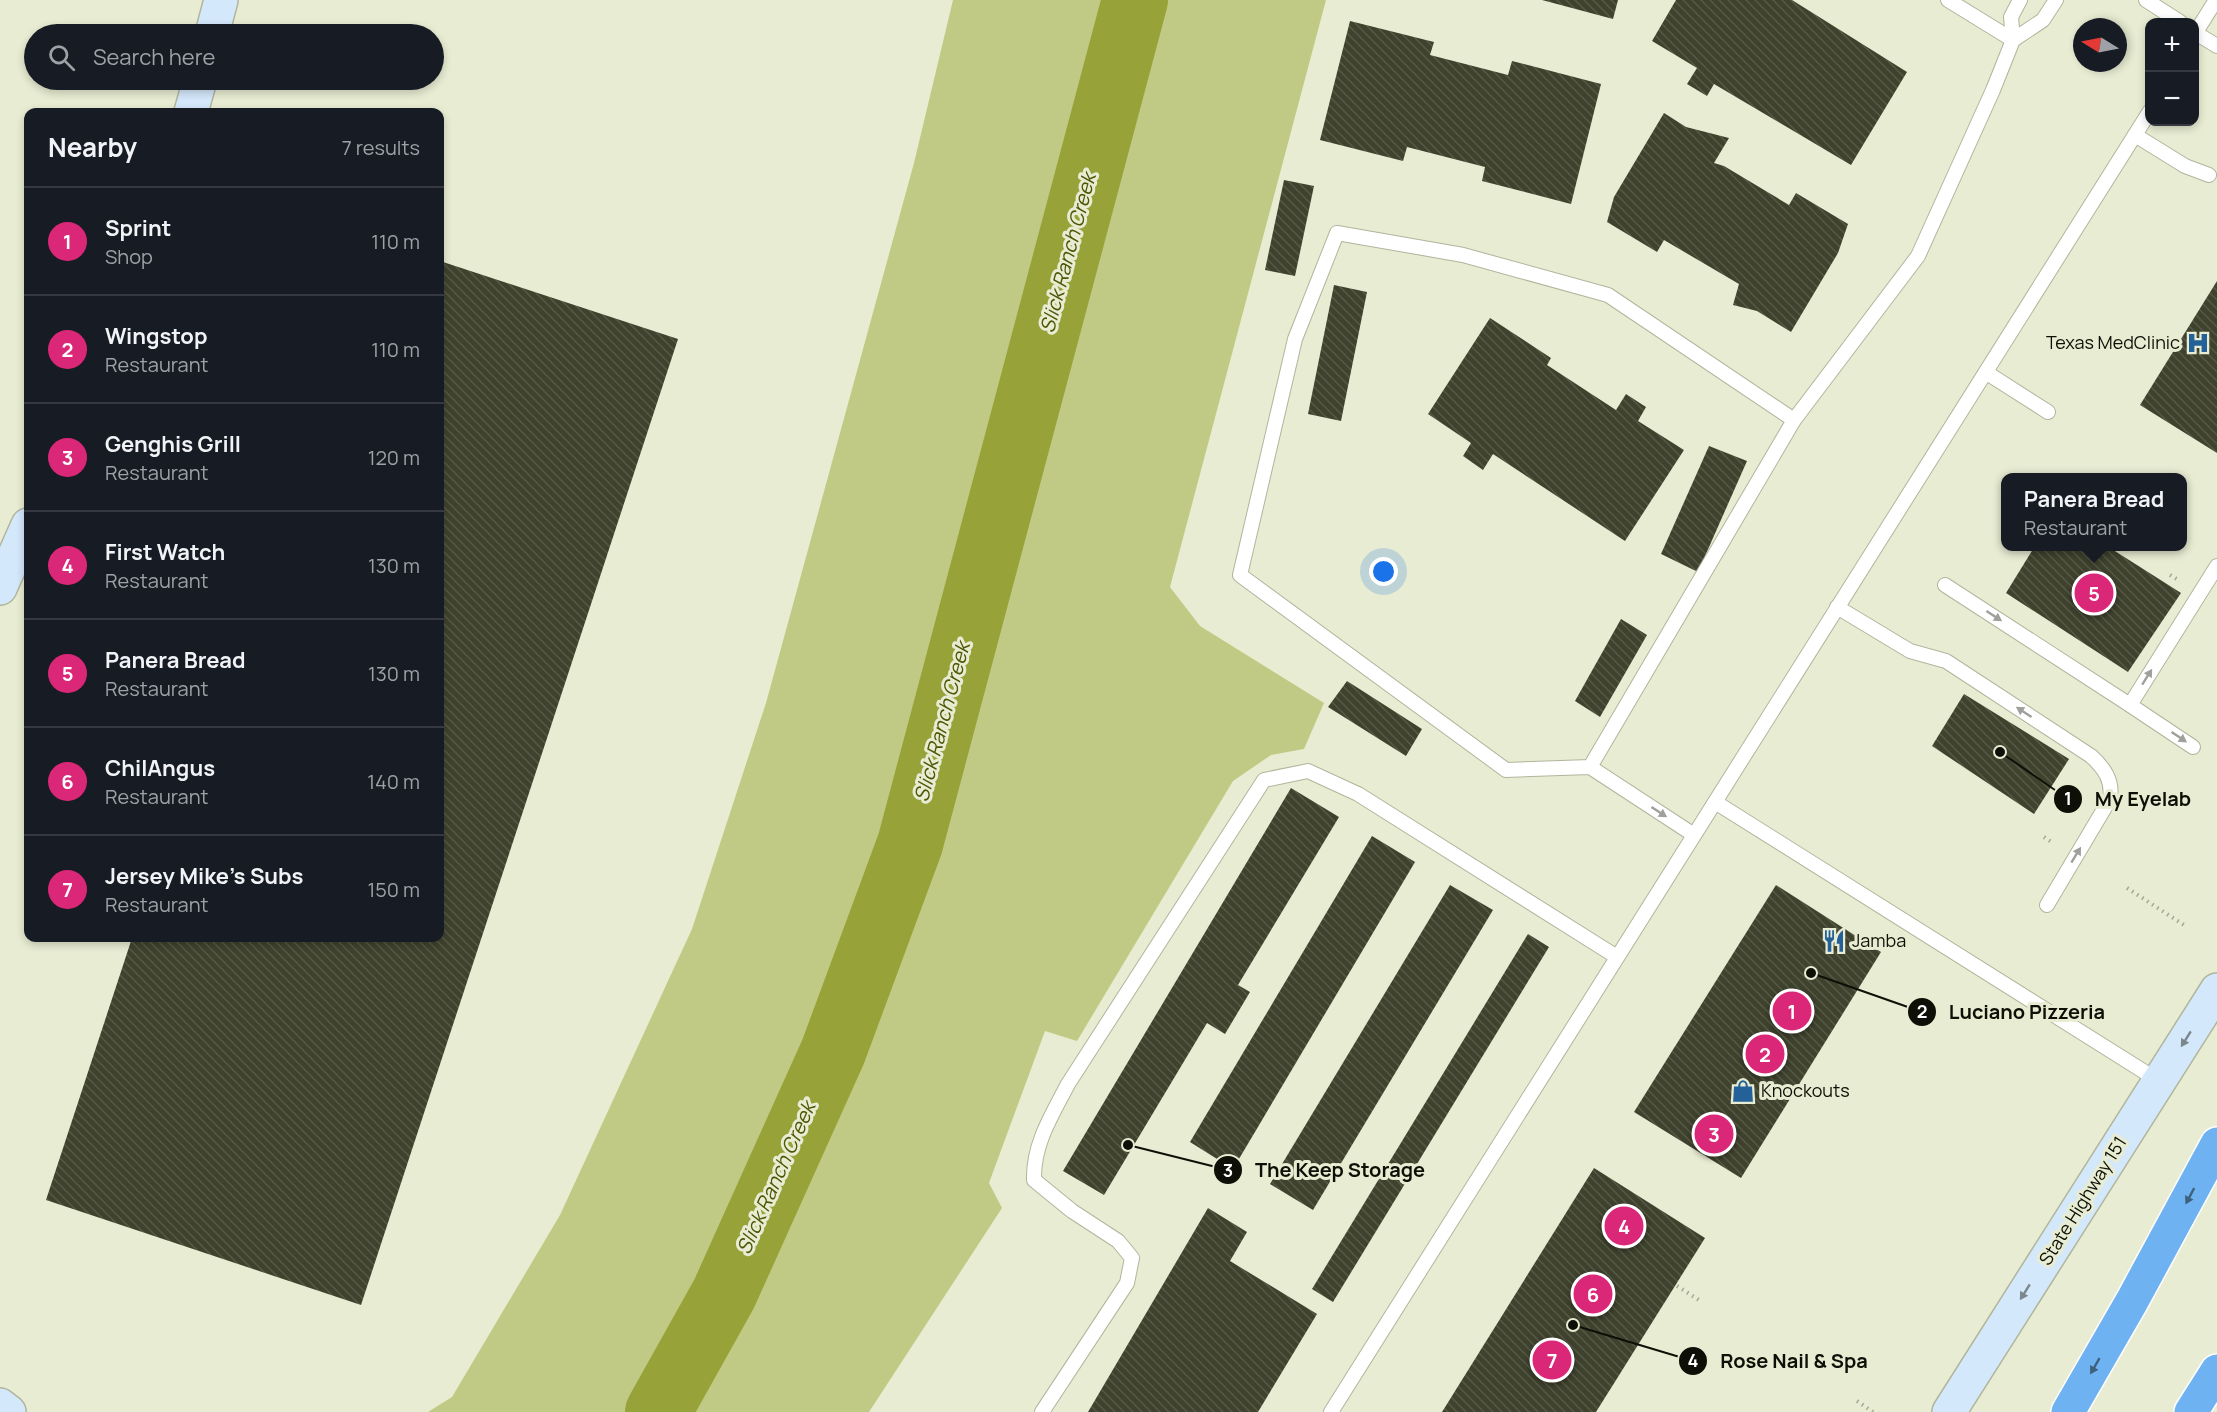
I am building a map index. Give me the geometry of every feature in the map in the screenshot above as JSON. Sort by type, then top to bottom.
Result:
[{"type":"highway","points":[[2068,1412],[2132,1301],[2217,1144]]},
{"type":"highway","points":[[2191,1412],[2217,1371]]},
{"type":"main road","points":[[215,24],[221,0]]},
{"type":"main road","points":[[192,108],[197,90]]},
{"type":"main road","points":[[0,588],[24,534]]},
{"type":"main road","name":"State Highway 151","points":[[1949,1412],[2217,990]]},
{"type":"main road","points":[[0,1405],[9,1412]]},
{"type":"lane","points":[[1948,0],[2013,40]]},
{"type":"lane","points":[[1590,767],[1794,420],[1918,256],[1993,90],[2013,40],[2011,17],[2020,0]]},
{"type":"lane","points":[[2013,40],[2043,20],[2056,0]]},
{"type":"lane","points":[[2145,0],[2174,18]]},
{"type":"lane","points":[[2199,28],[2216,0]]},
{"type":"lane","points":[[2199,36],[2217,46]]},
{"type":"lane","points":[[1331,1412],[2145,119]]},
{"type":"lane","points":[[2135,135],[2185,166],[2209,175]]},
{"type":"lane","points":[[1694,835],[1590,767],[1506,770],[1240,575],[1295,339],[1337,233],[1463,255],[1608,295],[1794,420]]},
{"type":"lane","points":[[1987,373],[2048,412]]},
{"type":"lane","points":[[2130,705],[2217,566]]},
{"type":"lane","points":[[1945,585],[2193,747]]},
{"type":"lane","points":[[1837,607],[1910,651],[1946,661],[2091,756],[2105,771],[2110,781],[2110,799],[2046,905]]},
{"type":"lane","points":[[1042,1412],[1127,1283],[1132,1258],[1118,1241],[1072,1211],[1034,1180],[1034,1159],[1046,1128],[1068,1084],[1264,780],[1308,771],[1358,794],[1617,957]]},
{"type":"lane","points":[[1715,802],[2159,1081]]},
{"type":"path","points":[[2127,888],[2184,925]]},
{"type":"path","points":[[1677,1286],[1702,1302]]},
{"type":"path","points":[[1857,1401],[1873,1412]]},
{"type":"green space","points":[[953,0],[1326,0],[1170,587],[1200,626],[1324,703],[1304,749],[1271,755],[1233,781],[1077,1041],[1045,1031],[989,1183],[1002,1208],[869,1412],[428,1412],[452,1397],[560,1215],[692,929],[766,703],[914,163]]},
{"type":"building","points":[[1542,0],[1618,0],[1613,19]]},
{"type":"building","points":[[1676,0],[1792,0],[1907,72],[1851,165],[1714,84],[1707,96],[1687,84],[1697,68],[1652,41]]},
{"type":"building","points":[[1350,21],[1434,42],[1430,55],[1508,75],[1512,61],[1601,84],[1571,204],[1482,181],[1485,167],[1407,147],[1403,161],[1320,140]]},
{"type":"building","points":[[1664,113],[1686,127],[1729,138],[1714,163],[1724,166],[1789,205],[1796,193],[1848,224],[1838,253],[1791,332],[1757,311],[1733,305],[1739,284],[1664,240],[1657,252],[1607,222],[1614,197]]},
{"type":"building","points":[[1284,180],[1314,186],[1295,276],[1265,270]]},
{"type":"building","points":[[444,262],[678,339],[361,1305],[46,1200],[131,942],[444,942]]},
{"type":"building","name":"Texas MedClinic","points":[[2217,281],[2217,453],[2140,405]]},
{"type":"building","points":[[1334,285],[1367,292],[1341,421],[1308,414]]},
{"type":"building","points":[[1490,318],[1551,358],[1547,365],[1616,410],[1626,394],[1646,407],[1638,421],[1684,450],[1625,541],[1493,454],[1483,470],[1463,456],[1471,443],[1428,414]]},
{"type":"building","points":[[1709,446],[1747,461],[1698,572],[1661,554]]},
{"type":"building","points":[[2032,551],[2115,551],[2181,593],[2128,672],[2006,593]]},
{"type":"building","points":[[1621,619],[1647,635],[1600,717],[1575,701]]},
{"type":"building","points":[[1347,681],[1422,729],[1406,756],[1328,707]]},
{"type":"building","points":[[1964,694],[2069,759],[2034,814],[1932,746]]},
{"type":"building","points":[[1291,788],[1339,817],[1238,985],[1250,992],[1225,1034],[1207,1023],[1104,1195],[1063,1171]]},
{"type":"building","points":[[1372,836],[1415,862],[1233,1169],[1190,1142]]},
{"type":"building","points":[[1450,885],[1493,910],[1313,1210],[1270,1184]]},
{"type":"building","points":[[1776,885],[1881,952],[1741,1178],[1634,1112]]},
{"type":"building","points":[[1528,934],[1549,947],[1333,1302],[1312,1289]]},
{"type":"building","points":[[1594,1168],[1705,1238],[1596,1412],[1442,1412]]},
{"type":"building","points":[[1208,1208],[1247,1232],[1230,1261],[1317,1314],[1258,1412],[1088,1412]]},
{"type":"waterway","name":"Slick Ranch Creek","points":[[658,1412],[724,1294],[833,1052],[910,844],[1135,0]]},
{"type":"place","name":"Texas MedClinic","points":[[2198,343]]},
{"type":"place","name":"Panera Bread","points":[[2094,593]]},
{"type":"place","name":"My Eyelab","points":[[2000,752]]},
{"type":"place","name":"Jamba","points":[[1834,941]]},
{"type":"place","name":"Luciano Pizzeria","points":[[1811,973]]},
{"type":"place","name":"Sprint","points":[[1792,1011]]},
{"type":"place","name":"Wingstop","points":[[1765,1054]]},
{"type":"place","name":"Knockouts","points":[[1743,1091]]},
{"type":"place","name":"Genghis Grill","points":[[1714,1134]]},
{"type":"place","name":"The Keep Storage","points":[[1128,1145]]},
{"type":"place","name":"First Watch","points":[[1624,1226]]},
{"type":"place","name":"ChilAngus","points":[[1593,1294]]},
{"type":"place","name":"Rose Nail & Spa","points":[[1573,1325]]},
{"type":"place","name":"Jersey Mike's Subs","points":[[1552,1360]]}]
